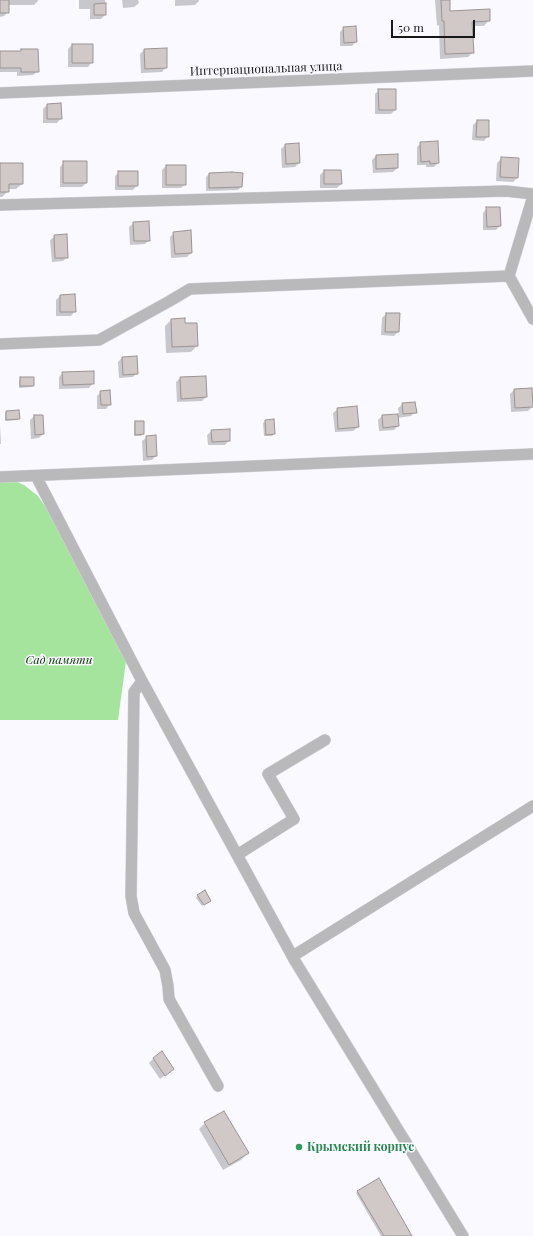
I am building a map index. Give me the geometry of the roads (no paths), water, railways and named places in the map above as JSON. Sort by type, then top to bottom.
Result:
[{"type":"street","name":"Интернациональная улица","points":[[0,93],[533,71]]},
{"type":"street","points":[[0,205],[506,192],[533,195],[508,276],[533,319]]},
{"type":"street","points":[[0,344],[99,340],[190,289],[508,276]]},
{"type":"street","points":[[0,477],[533,454]]},
{"type":"street","points":[[36,476],[142,681],[293,956],[463,1236]]},
{"type":"street","points":[[142,681],[134,692],[131,896],[134,913],[165,970],[169,999],[218,1086]]},
{"type":"street","points":[[237,855],[294,819],[268,774],[325,740]]},
{"type":"street","points":[[293,956],[533,806]]},
{"type":"place","name":"Крымский корпус","points":[[299,1147]]},
{"type":"park label","name":"Сад памяти","points":[[59,660]]}]
